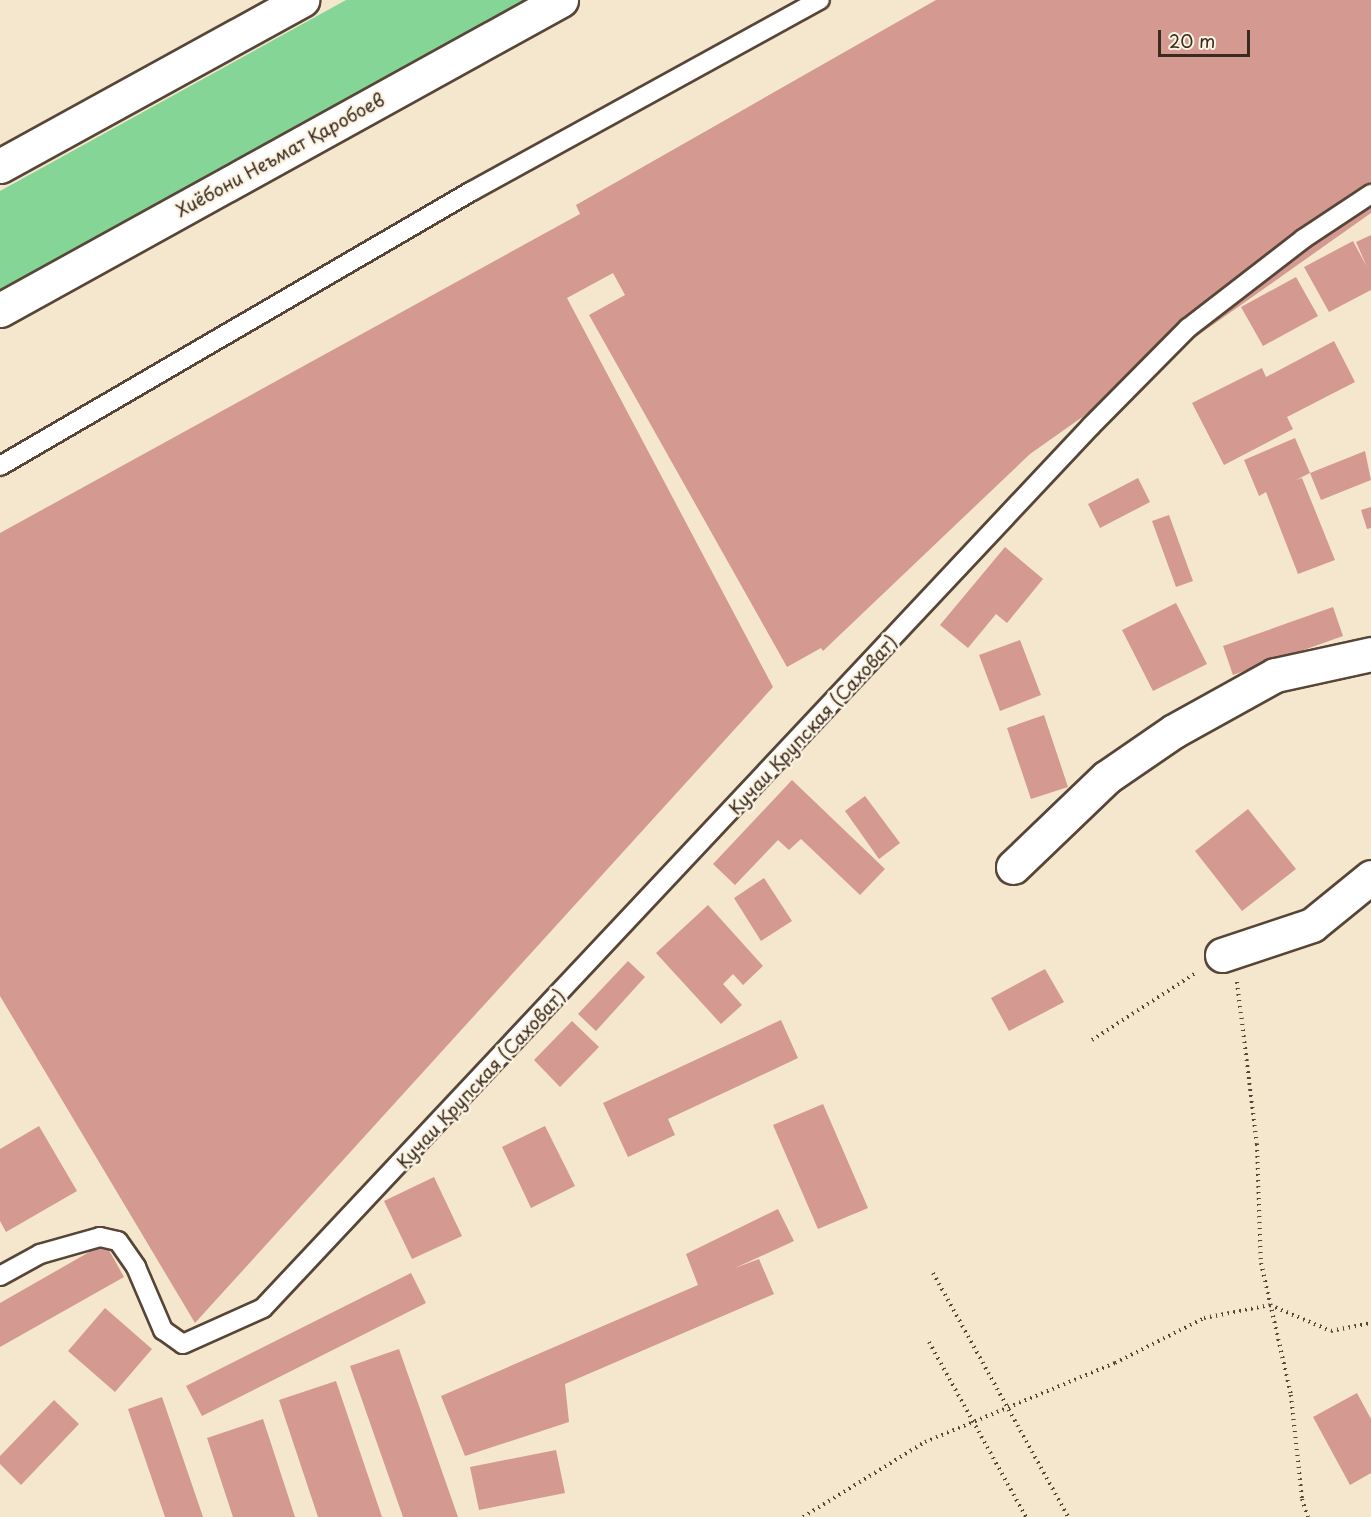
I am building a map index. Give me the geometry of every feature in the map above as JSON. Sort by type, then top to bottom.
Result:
[{"type":"main road","name":"Хиёбони Неъмат Қаробоев","points":[[0,310],[561,0]]},
{"type":"main road","points":[[0,166],[284,4]]},
{"type":"main road","points":[[1013,867],[1107,777],[1174,731],[1275,675],[1371,654]]},
{"type":"main road","points":[[1222,955],[1311,925],[1371,877]]},
{"type":"lane","points":[[0,466],[472,191],[820,0]]},
{"type":"lane","name":"Кучаи Крупская (Саховат)","points":[[0,1276],[50,1251],[100,1237],[118,1241],[136,1267],[163,1330],[183,1344],[256,1312],[284,1287],[1091,426],[1188,328],[1303,239],[1371,195]]},
{"type":"path","points":[[1092,1040],[1222,955],[1240,988],[1244,1049],[1257,1144],[1260,1263],[1291,1395],[1302,1499],[1308,1517]]},
{"type":"path","points":[[933,1273],[1068,1517]]},
{"type":"path","points":[[803,1517],[925,1442],[1115,1363],[1204,1318],[1270,1305],[1331,1331],[1371,1323]]},
{"type":"path","points":[[929,1342],[1026,1517]]},
{"type":"green space","points":[[346,0],[529,0],[0,290],[0,191]]},
{"type":"building","points":[[936,0],[1371,0],[1371,213],[1030,454],[823,651],[821,648],[787,667],[589,315],[625,295],[613,273],[567,298],[773,687],[195,1323],[0,996],[0,533],[580,214],[576,205]]},
{"type":"building","points":[[1371,235],[1371,290],[1329,312],[1304,267],[1353,241],[1367,267],[1356,242]]},
{"type":"building","points":[[1296,277],[1318,316],[1263,346],[1241,307]]},
{"type":"building","points":[[1334,341],[1355,382],[1287,417],[1293,429],[1224,465],[1192,403],[1262,368],[1266,377]]},
{"type":"building","points":[[1295,438],[1310,473],[1296,480],[1302,478],[1335,560],[1298,574],[1266,492],[1259,496],[1244,460]]},
{"type":"building","points":[[1365,451],[1371,480],[1321,500],[1310,473]]},
{"type":"building","points":[[1138,478],[1150,502],[1100,528],[1088,504]]},
{"type":"building","points":[[1371,507],[1371,528],[1367,529],[1361,510]]},
{"type":"building","points":[[1169,515],[1193,581],[1176,587],[1152,521]]},
{"type":"building","points":[[1005,547],[1043,579],[1007,623],[996,614],[968,648],[940,625]]},
{"type":"building","points":[[1176,603],[1207,664],[1153,691],[1122,630]]},
{"type":"building","points":[[1333,607],[1343,636],[1233,675],[1223,646]]},
{"type":"building","points":[[1020,640],[1041,695],[1000,711],[979,655]]},
{"type":"building","points":[[1044,715],[1068,787],[1031,799],[1007,728]]},
{"type":"building","points":[[792,780],[885,869],[860,895],[801,839],[789,850],[778,840],[735,885],[713,864]]},
{"type":"building","points":[[865,796],[900,843],[879,859],[845,811]]},
{"type":"building","points":[[1248,809],[1296,869],[1242,911],[1195,851]]},
{"type":"building","points":[[764,878],[792,921],[761,941],[734,898]]},
{"type":"building","points":[[708,905],[763,966],[743,985],[733,974],[723,984],[742,1005],[721,1024],[656,953]]},
{"type":"building","points":[[628,961],[645,977],[596,1031],[578,1014]]},
{"type":"building","points":[[1045,969],[1064,1002],[1009,1031],[991,998]]},
{"type":"building","points":[[781,1020],[798,1058],[668,1119],[675,1135],[628,1157],[603,1103]]},
{"type":"building","points":[[572,1021],[599,1047],[560,1087],[534,1060]]},
{"type":"building","points":[[823,1104],[868,1208],[818,1229],[773,1125]]},
{"type":"building","points":[[39,1126],[77,1191],[6,1232],[0,1221],[0,1149]]},
{"type":"building","points":[[545,1126],[575,1186],[531,1208],[502,1147]]},
{"type":"building","points":[[434,1177],[462,1236],[412,1259],[384,1201]]},
{"type":"building","points":[[778,1209],[794,1241],[735,1268],[759,1259],[774,1294],[565,1384],[569,1422],[465,1456],[441,1396],[698,1285],[686,1254]]},
{"type":"building","points":[[105,1243],[124,1277],[0,1347],[0,1303]]},
{"type":"building","points":[[411,1273],[426,1303],[202,1416],[186,1386]]},
{"type":"building","points":[[105,1308],[152,1349],[115,1392],[68,1351]]},
{"type":"building","points":[[399,1349],[458,1517],[403,1517],[350,1366]]},
{"type":"building","points":[[336,1381],[382,1517],[318,1517],[279,1400]]},
{"type":"building","points":[[1357,1393],[1371,1419],[1371,1473],[1350,1485],[1313,1417]]},
{"type":"building","points":[[162,1397],[203,1517],[165,1517],[128,1409]]},
{"type":"building","points":[[54,1400],[79,1424],[21,1485],[0,1464],[0,1456]]},
{"type":"building","points":[[263,1419],[295,1517],[233,1517],[207,1438]]},
{"type":"building","points":[[556,1450],[565,1493],[479,1510],[470,1467]]}]
